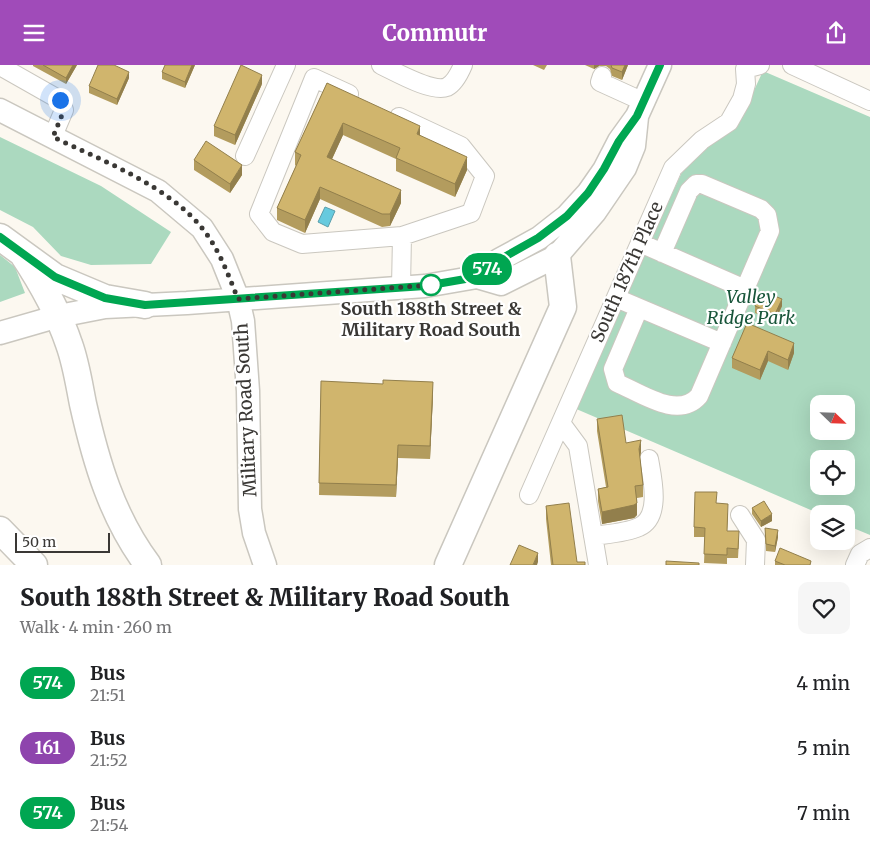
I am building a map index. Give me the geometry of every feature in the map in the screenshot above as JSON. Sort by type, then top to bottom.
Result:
[{"type":"highway","points":[[0,237],[44,270],[66,282],[105,298],[145,305]]},
{"type":"highway","points":[[22,253],[47,291],[59,316],[70,346],[100,473],[112,504],[130,540],[148,565]]},
{"type":"highway","points":[[448,565],[563,307],[557,255]]},
{"type":"highway","points":[[0,530],[34,565]]},
{"type":"main road","points":[[0,333],[59,316],[105,307],[454,283],[477,277],[499,260],[538,238],[567,216],[588,193],[640,109],[660,65]]},
{"type":"main road","points":[[477,277],[501,284],[557,255],[595,212],[625,168],[634,146],[640,109]]},
{"type":"main road","name":"Military Road South","points":[[0,110],[158,191],[188,214],[202,228],[222,259],[238,299],[243,321],[247,361],[250,509],[254,533],[265,565]]},
{"type":"street","points":[[245,156],[286,65]]},
{"type":"street","points":[[381,65],[431,87],[448,86],[463,65]]},
{"type":"street","points":[[0,66],[60,100],[64,110],[53,137]]},
{"type":"street","name":"South 187th Place","points":[[529,495],[673,168],[702,140],[728,121],[736,111],[742,99],[749,66]]},
{"type":"street","points":[[803,67],[870,101]]},
{"type":"street","points":[[602,76],[600,82],[640,109]]},
{"type":"street","points":[[366,102],[314,78],[259,214],[273,232],[302,244],[402,236],[471,213],[485,176],[461,146],[383,110]]},
{"type":"street","points":[[639,308],[613,369],[617,383],[673,407],[689,405],[699,396],[770,231],[767,215],[761,209],[702,184],[696,184],[689,191],[662,253]]},
{"type":"street","points":[[402,236],[402,287]]},
{"type":"street","points":[[640,243],[745,289]]},
{"type":"street","points":[[616,298],[722,343]]},
{"type":"street","points":[[561,423],[578,446],[598,565]]},
{"type":"street","points":[[594,536],[640,527],[646,521],[656,497],[649,459]]},
{"type":"street","points":[[740,515],[756,540],[755,565]]},
{"type":"street","points":[[855,565],[860,554],[870,548]]},
{"type":"green space","name":"Valley Ridge Park","points":[[763,71],[870,117],[870,535],[855,529],[855,505],[810,505],[810,510],[574,408],[687,161],[743,114]]},
{"type":"green space","points":[[0,137],[101,186],[171,232],[151,264],[91,265],[61,256],[33,227],[0,210]]},
{"type":"green space","points":[[0,255],[15,267],[25,293],[0,302]]},
{"type":"water","points":[[325,207],[335,211],[328,227],[318,222]]},
{"type":"building","points":[[43,65],[73,65],[66,78]]},
{"type":"building","points":[[98,65],[114,65],[129,72],[117,99],[89,86]]},
{"type":"building","points":[[165,65],[192,65],[185,82],[162,72]]},
{"type":"building","points":[[241,65],[262,75],[235,135],[214,126]]},
{"type":"building","points":[[611,65],[625,65],[622,72],[612,68]]},
{"type":"building","points":[[327,83],[420,126],[417,134],[467,157],[455,184],[396,158],[400,148],[343,123],[327,157],[401,190],[390,214],[382,214],[320,187],[305,220],[277,208],[301,155],[295,152]]},
{"type":"building","points":[[206,141],[242,165],[230,184],[194,160]]},
{"type":"building","points":[[762,291],[782,299],[775,314],[755,306]]},
{"type":"building","points":[[747,323],[794,343],[788,360],[768,351],[760,370],[732,358]]},
{"type":"building","points":[[383,380],[433,382],[430,446],[398,445],[396,485],[319,483],[321,381],[383,384]]},
{"type":"building","points":[[622,415],[626,443],[641,440],[639,449],[643,485],[635,486],[637,503],[634,505],[602,512],[598,489],[608,487],[597,419]]},
{"type":"building","points":[[695,492],[717,492],[716,503],[728,504],[727,531],[739,531],[738,549],[727,548],[727,555],[704,554],[705,528],[694,527]]},
{"type":"building","points":[[764,501],[772,514],[761,521],[752,508]]},
{"type":"building","points":[[569,503],[577,562],[585,562],[585,565],[553,565],[546,506]]},
{"type":"building","points":[[765,528],[778,530],[775,546],[766,544]]},
{"type":"building","points":[[519,545],[538,553],[533,565],[510,565]]},
{"type":"building","points":[[780,548],[811,561],[810,565],[785,565],[775,561]]},
{"type":"building","points":[[666,561],[699,563],[699,565],[666,565]]},
{"type":"bus line","name":"574","points":[[0,237],[55,277],[105,298],[145,305],[454,283],[477,277],[499,260],[538,238],[567,216],[588,193],[619,141],[637,116],[660,65]]},
{"type":"place","name":"South 188th Street & Military Road South","points":[[431,285]]},
{"type":"route","points":[[60,100],[64,110],[53,137],[116,167],[158,191],[188,214],[202,228],[222,259],[238,299],[431,285]]}]
